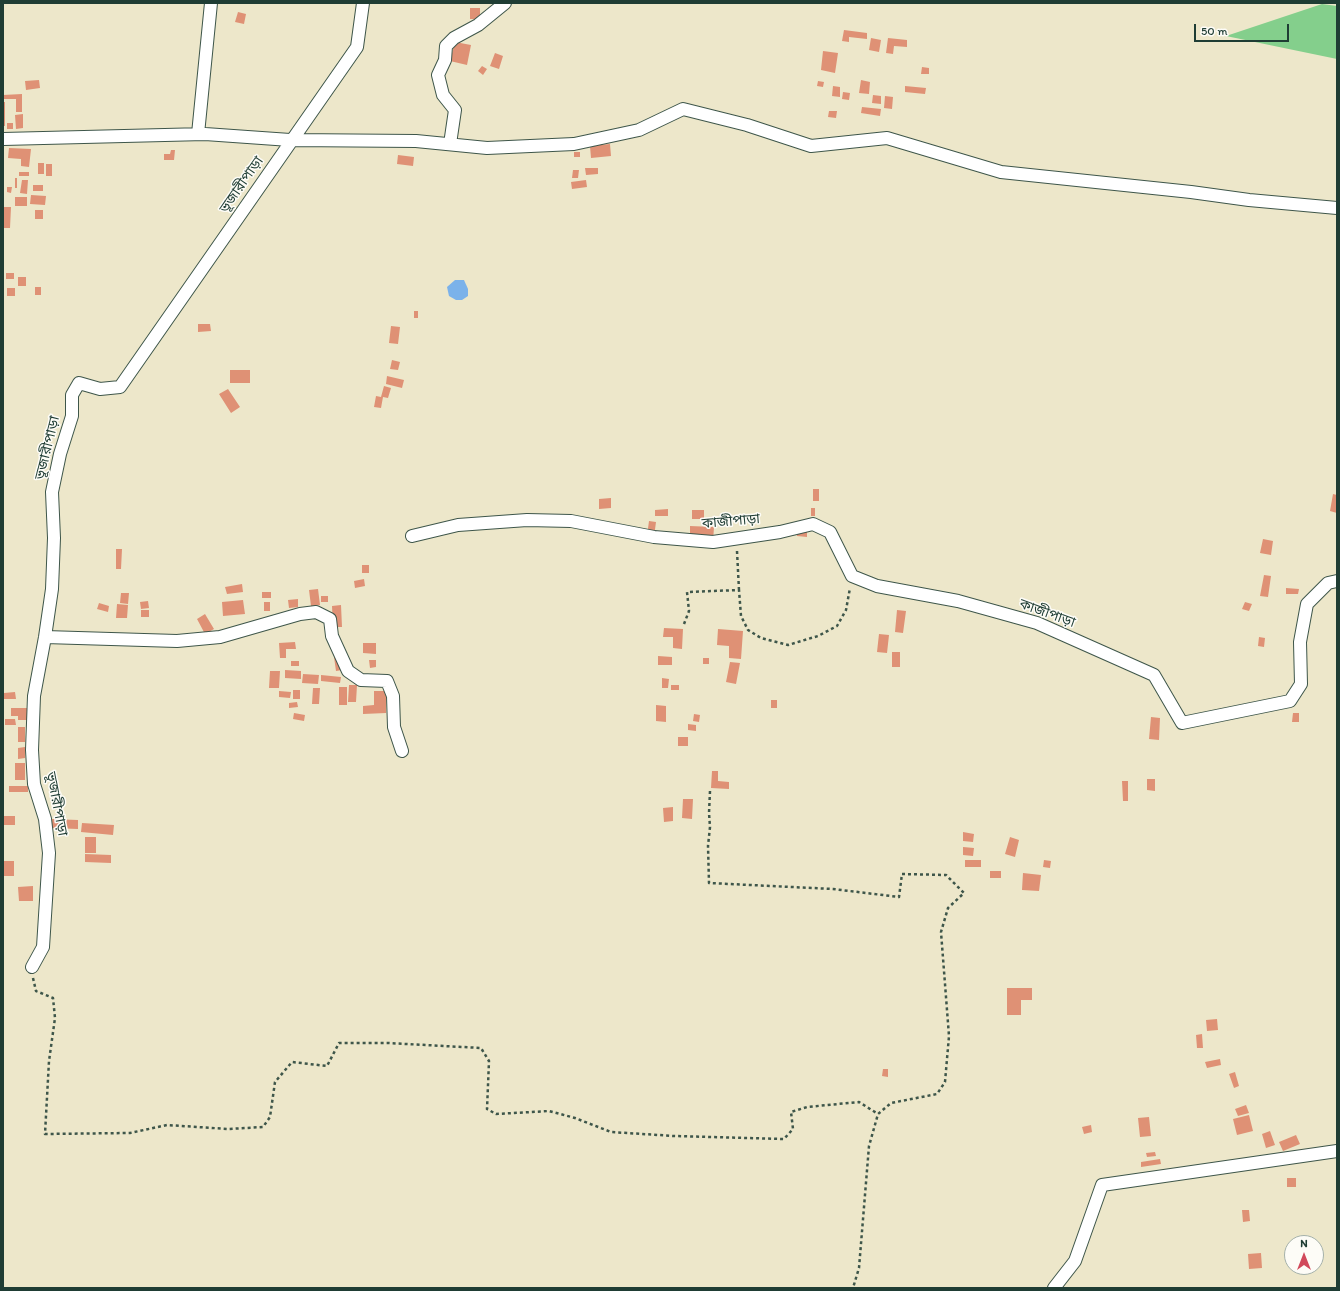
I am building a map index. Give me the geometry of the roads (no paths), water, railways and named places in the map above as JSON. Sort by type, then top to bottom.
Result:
[{"type":"street","points":[[198,134],[211,3]]},
{"type":"street","name":"ভূজারীপাড়া","points":[[32,967],[43,947],[50,853],[46,819],[34,784],[32,750],[34,696],[46,636],[52,589],[54,538],[52,492],[60,454],[72,416],[72,395],[79,383],[100,388],[120,387],[270,172],[290,140],[357,47],[363,3]]},
{"type":"street","points":[[450,144],[455,110],[443,96],[438,75],[445,60],[446,46],[454,38],[478,25],[505,3]]},
{"type":"street","points":[[3,139],[198,134],[290,140],[416,141],[487,148],[574,144],[639,130],[683,109],[747,125],[811,146],[887,138],[1001,172],[1191,192],[1248,200],[1337,208]]},
{"type":"street","name":"কাজীপাড়া","points":[[412,536],[458,525],[527,520],[571,521],[654,537],[713,542],[780,532],[813,524],[830,532],[852,576],[877,586],[958,600],[1037,623],[1154,675],[1182,723],[1290,701],[1300,684],[1300,642],[1307,604],[1328,583],[1337,581]]},
{"type":"street","points":[[46,636],[184,640],[220,637],[300,614],[316,612],[330,619],[332,636],[348,671],[360,680],[386,681],[393,696],[394,727],[402,751]]},
{"type":"street","points":[[1054,1288],[1075,1261],[1102,1185],[1337,1152]]},
{"type":"water","points":[[455,280],[464,280],[468,289],[468,296],[462,300],[456,300],[449,296],[447,287]]}]
